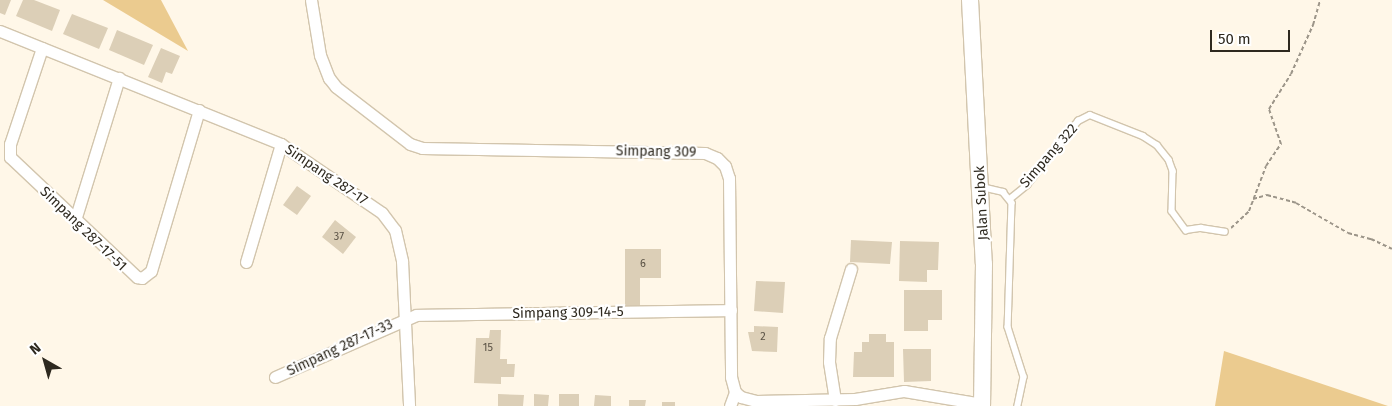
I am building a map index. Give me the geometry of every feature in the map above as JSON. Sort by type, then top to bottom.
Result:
[{"type":"main road","name":"Jalan Subok","points":[[970,0],[982,187],[982,405]]},
{"type":"street","name":"Simpang 309","points":[[311,0],[320,55],[329,78],[343,93],[410,144],[422,148],[705,153],[717,158],[725,166],[729,178],[731,377],[735,392]]},
{"type":"street","name":"Simpang 287-17","points":[[0,31],[281,144],[360,197],[390,222],[399,238],[402,261],[409,406]]},
{"type":"street","name":"Simpang 287-17-51","points":[[42,48],[9,152],[13,163],[131,275],[146,276],[151,271],[199,110]]},
{"type":"street","points":[[75,220],[119,78]]},
{"type":"street","points":[[246,262],[281,144]]},
{"type":"street","points":[[835,400],[829,362],[830,338],[851,269]]},
{"type":"street","name":"Simpang 309-14-5","points":[[405,318],[416,315],[731,310]]},
{"type":"street","name":"Simpang 287-17-33","points":[[275,377],[405,318]]},
{"type":"street","points":[[730,406],[735,392],[741,397],[756,401],[835,400],[855,403],[890,394],[919,392],[982,405]]},
{"type":"street","points":[[890,394],[891,406]]},
{"type":"lane","name":"Simpang 322","points":[[1010,198],[1027,185],[1078,121],[1090,115],[1143,136],[1157,145],[1169,160],[1173,171],[1172,211],[1186,230],[1201,228],[1225,232]]},
{"type":"lane","name":"Simpang 322","points":[[982,187],[1003,192],[1010,198]]},
{"type":"lane","name":"Simpang 322","points":[[1010,198],[1008,327],[1024,377],[1018,406]]},
{"type":"path","points":[[1225,232],[1249,211],[1266,166],[1281,144],[1269,109],[1292,74],[1313,25],[1320,0]]},
{"type":"path","points":[[1253,199],[1267,195],[1296,203],[1348,234],[1371,239],[1392,249]]},
{"type":"shaded area","points":[[103,0],[161,0],[188,51]]},
{"type":"shaded area","points":[[1224,351],[1388,406],[1215,406]]},
{"type":"building","points":[[0,0],[11,0],[5,15],[0,13]]},
{"type":"building","points":[[23,0],[34,0],[60,10],[52,31],[16,16]]},
{"type":"building","points":[[72,14],[108,28],[99,49],[63,34]]},
{"type":"building","points":[[117,30],[153,45],[144,65],[109,50]]},
{"type":"building","points":[[161,48],[180,56],[172,74],[166,72],[162,83],[148,77]]},
{"type":"building","points":[[297,186],[311,196],[297,215],[283,205]]},
{"type":"building","points":[[335,220],[356,237],[343,254],[322,237]]},
{"type":"building","points":[[851,240],[892,242],[890,264],[850,262]]},
{"type":"building","points":[[900,241],[939,242],[938,270],[927,270],[927,282],[899,281]]},
{"type":"building","points":[[625,249],[661,249],[661,278],[640,278],[640,306],[625,307]]},
{"type":"building","points":[[756,281],[785,282],[783,313],[754,311]]},
{"type":"building","points":[[904,290],[942,290],[942,320],[928,320],[928,331],[904,331]]},
{"type":"building","points":[[754,326],[778,327],[777,352],[752,351],[748,332],[754,332]]},
{"type":"building","points":[[490,330],[501,330],[500,359],[507,359],[507,364],[515,364],[514,377],[501,377],[501,384],[474,383],[476,338],[489,338]]},
{"type":"building","points":[[869,334],[886,334],[886,342],[894,342],[894,377],[853,377],[854,352],[862,352],[862,342],[869,342]]},
{"type":"building","points":[[903,349],[931,349],[931,381],[904,382]]},
{"type":"building","points":[[498,394],[524,395],[523,406],[498,406]]},
{"type":"building","points":[[534,394],[549,395],[548,406],[534,406]]},
{"type":"building","points":[[559,394],[579,394],[579,406],[559,406]]},
{"type":"building","points":[[595,395],[611,396],[611,406],[594,406]]},
{"type":"building","points":[[629,400],[646,400],[645,406],[629,406]]},
{"type":"building","points":[[662,402],[675,402],[675,406],[662,406]]}]
